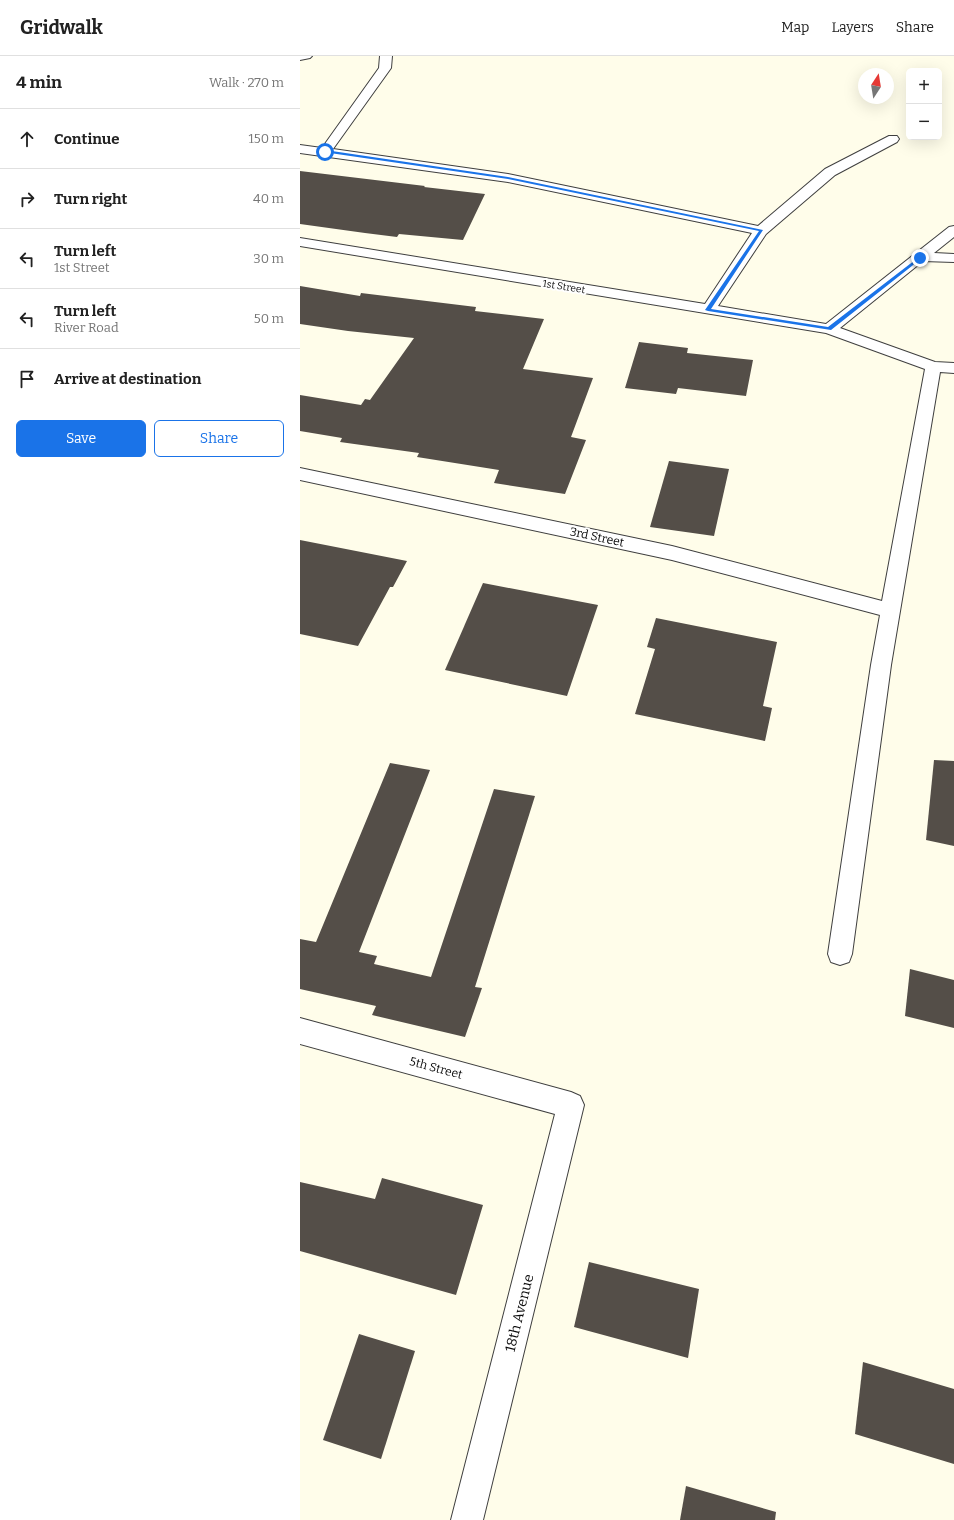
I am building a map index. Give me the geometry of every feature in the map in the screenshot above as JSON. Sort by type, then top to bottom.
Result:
[{"type":"street","points":[[300,57],[306,56]]},
{"type":"street","points":[[325,152],[385,68],[386,56]]},
{"type":"street","points":[[708,310],[761,230],[830,172],[893,139]]},
{"type":"street","points":[[300,149],[508,178],[761,230]]},
{"type":"street","points":[[829,329],[954,230]]},
{"type":"street","name":"1st Street","points":[[300,242],[829,329],[933,367],[954,368]]},
{"type":"street","points":[[920,258],[954,258]]},
{"type":"street","points":[[840,954],[881,665],[933,367]]},
{"type":"street","name":"3rd Street","points":[[300,474],[672,553],[891,611]]},
{"type":"street","name":"5th Street","points":[[300,1031],[571,1106]]},
{"type":"street","name":"18th Avenue","points":[[467,1520],[571,1106]]},
{"type":"building","points":[[300,171],[485,194],[463,240],[399,234],[397,237],[300,224]]},
{"type":"building","points":[[300,286],[360,296],[361,293],[476,307],[475,311],[544,319],[523,369],[593,378],[571,437],[586,440],[565,494],[494,483],[499,470],[417,457],[419,453],[340,442],[342,438],[300,431],[300,395],[361,405],[365,399],[370,400],[414,338],[300,324]]},
{"type":"building","points":[[639,342],[688,348],[687,353],[753,360],[746,396],[678,388],[676,394],[625,388]]},
{"type":"building","points":[[669,461],[729,469],[714,536],[650,527]]},
{"type":"building","points":[[300,540],[407,561],[393,587],[390,587],[358,646],[300,634]]},
{"type":"building","points":[[483,583],[598,605],[567,696],[445,670]]},
{"type":"building","points":[[656,618],[777,642],[763,706],[772,708],[765,741],[635,714],[655,649],[647,647]]},
{"type":"building","points":[[934,760],[954,761],[954,846],[926,840]]},
{"type":"building","points":[[390,763],[430,770],[359,952],[377,956],[374,964],[431,977],[494,789],[535,796],[475,987],[482,988],[465,1037],[372,1015],[376,1006],[300,989],[300,939],[316,942]]},
{"type":"building","points":[[910,969],[954,980],[954,1028],[905,1016]]},
{"type":"building","points":[[382,1178],[483,1205],[456,1295],[300,1251],[300,1182],[375,1199]]},
{"type":"building","points":[[589,1262],[699,1289],[688,1358],[574,1327]]},
{"type":"building","points":[[359,1334],[415,1351],[381,1459],[323,1440]]},
{"type":"building","points":[[863,1362],[954,1389],[954,1464],[855,1434]]},
{"type":"building","points":[[686,1486],[776,1512],[775,1520],[680,1520]]},
{"type":"route","points":[[325,152],[508,178],[761,230],[708,310],[829,329],[920,258]]}]
